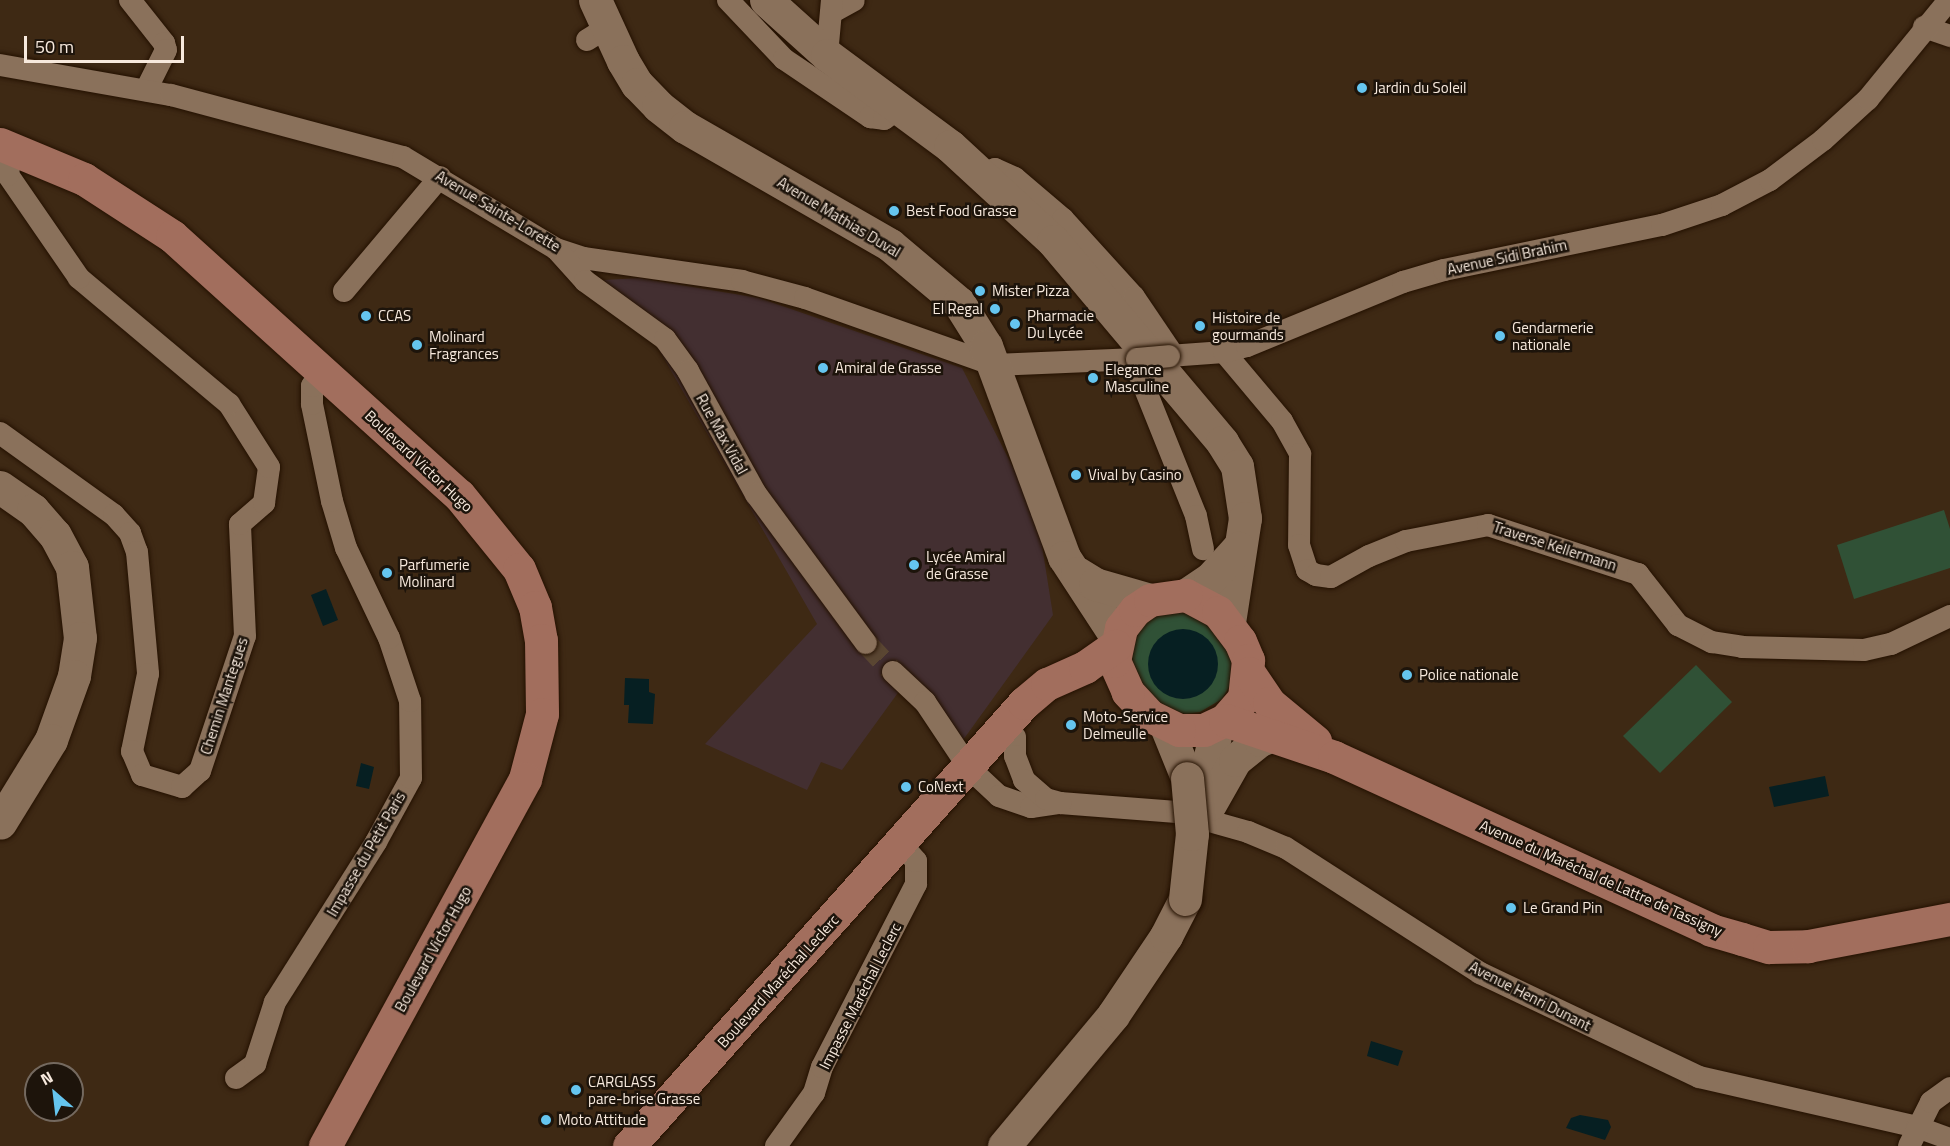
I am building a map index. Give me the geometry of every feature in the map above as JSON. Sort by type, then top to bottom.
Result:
[{"type":"main road","points":[[766,0],[827,55],[899,108],[982,174],[1053,241],[1222,442],[1237,466],[1243,490],[1245,518],[1238,548],[1229,623]]},
{"type":"main road","name":"Avenue Mathias Duval","points":[[597,22],[637,84],[658,106],[685,127],[890,245],[925,271],[959,303],[994,365],[1064,556],[1077,573],[1116,642]]},
{"type":"main road","name":"Boulevard Victor Hugo","points":[[5,146],[84,179],[130,206],[172,236],[459,495],[500,542],[519,569],[535,608],[543,683],[542,714],[525,779],[326,1146]]},
{"type":"main road","points":[[0,487],[33,510],[55,535],[72,567],[80,638],[74,676],[51,740],[0,823]]},
{"type":"main road","points":[[1077,573],[1095,584],[1150,600],[1186,595],[1210,579],[1238,548]]},
{"type":"main road","points":[[1166,726],[1191,731],[1221,722],[1244,698],[1249,673],[1244,649],[1229,623],[1210,606],[1186,595]]},
{"type":"main road","points":[[1150,600],[1126,620],[1116,642],[1114,661],[1128,692],[1166,726],[1207,782]]},
{"type":"main road","name":"Boulevard Maréchal Leclerc","points":[[973,772],[1035,692],[1085,667],[1116,642]]},
{"type":"main road","name":"Avenue du Maréchal de Lattre de Tassigny","points":[[1249,673],[1269,703],[1334,757]]},
{"type":"main road","name":"Boulevard Maréchal Leclerc","points":[[629,1146],[901,844],[973,772],[1038,715],[1076,692],[1091,688],[1128,692]]},
{"type":"main road","points":[[1004,1146],[1113,1015],[1166,936],[1185,899],[1210,831],[1207,782],[1221,722]]},
{"type":"main road","name":"Avenue du Maréchal de Lattre de Tassigny","points":[[1221,722],[1276,734],[1334,757],[1711,930],[1751,942],[1769,946],[1808,946],[1950,919]]},
{"type":"main road","points":[[1207,782],[1246,751],[1276,734]]},
{"type":"street","points":[[130,0],[165,43],[166,50],[146,90]]},
{"type":"street","points":[[728,0],[784,59],[870,117],[884,119],[899,108]]},
{"type":"street","points":[[827,55],[826,4],[854,0]]},
{"type":"street","name":"Avenue Sidi Brahim","points":[[994,365],[1224,352],[1402,282],[1534,250],[1662,225],[1722,205],[1770,180],[1823,140],[1868,99],[1924,27],[1949,0]]},
{"type":"street","points":[[1924,27],[1950,36]]},
{"type":"street","name":"Avenue Sainte-Lorette","points":[[0,65],[146,90],[403,157],[440,177],[556,249],[583,258],[763,287],[994,365]]},
{"type":"street","name":"Chemin Mantegues","points":[[0,433],[114,515],[130,533],[137,552],[148,674],[132,751],[142,776],[182,787],[200,771],[245,636],[240,524],[264,503],[269,467],[228,404],[79,278],[8,175],[5,146]]},
{"type":"street","points":[[982,174],[996,169],[1015,178],[1063,219],[1134,297],[1172,356]]},
{"type":"street","points":[[344,291],[440,177]]},
{"type":"street","name":"Rue Max Vidal","points":[[556,249],[585,281],[665,339],[688,371],[756,494],[866,643]]},
{"type":"street","name":"Traverse Kellermann","points":[[1224,352],[1282,421],[1300,454],[1299,545],[1307,570],[1316,575],[1331,577],[1369,555],[1406,541],[1488,525],[1638,574],[1678,625],[1712,642],[1742,647],[1864,651],[1891,644],[1950,616]]},
{"type":"street","points":[[1131,359],[1196,516],[1203,549]]},
{"type":"street","name":"Impasse du Petit Paris","points":[[237,1078],[255,1064],[275,1002],[376,842],[411,777],[410,701],[389,638],[346,548],[332,501],[312,404],[312,386],[322,371]]},
{"type":"street","points":[[893,672],[925,702],[973,772]]},
{"type":"street","name":"Avenue Henri Dunant","points":[[1015,737],[1015,756],[1024,780],[1046,799],[1060,803],[1177,812],[1248,832],[1286,848],[1480,973],[1699,1077],[1913,1136],[1950,1139]]},
{"type":"street","name":"Avenue Henri Dunant","points":[[973,772],[999,796],[1014,803],[1031,807],[1060,803]]},
{"type":"street","name":"Impasse Maréchal Leclerc","points":[[776,1146],[814,1094],[822,1067],[916,884],[916,861],[901,844]]},
{"type":"street","points":[[1913,1136],[1931,1102],[1950,1088]]},
{"type":"shaded area","name":"Lycée Amiral de Grasse","points":[[639,278],[759,298],[962,368],[1037,514],[1053,615],[953,754],[900,690],[842,770],[821,762],[807,790],[705,744],[817,624],[655,343],[604,280]]},
{"type":"green space","points":[[1944,510],[1950,529],[1950,568],[1854,599],[1837,545]]},
{"type":"green space","points":[[1177,610],[1192,613],[1205,622],[1226,647],[1231,661],[1230,685],[1222,699],[1200,712],[1185,714],[1160,704],[1146,690],[1130,661],[1134,633],[1149,617]]},
{"type":"green space","points":[[1696,665],[1732,702],[1660,773],[1623,736]]},
{"type":"water","points":[[326,589],[338,620],[323,626],[311,595]]},
{"type":"water","points":[[1183,629],[1196,632],[1208,639],[1215,651],[1218,664],[1215,677],[1208,689],[1196,696],[1183,699],[1170,696],[1158,689],[1151,677],[1148,664],[1151,651],[1158,639],[1170,632]]},
{"type":"water","points":[[625,678],[649,679],[649,692],[655,694],[653,724],[628,723],[629,705],[624,705]]},
{"type":"water","points":[[361,763],[374,767],[369,789],[356,786]]},
{"type":"water","points":[[1825,776],[1829,796],[1774,807],[1769,787]]},
{"type":"water","points":[[1371,1041],[1403,1051],[1398,1066],[1367,1056]]},
{"type":"water","points":[[1580,1115],[1608,1120],[1611,1127],[1605,1140],[1566,1128],[1571,1118]]},
{"type":"tunnel","points":[[866,643],[893,672]]},
{"type":"place","name":"Jardin du Soleil","points":[[1362,88]]},
{"type":"place","name":"Best Food Grasse","points":[[894,211]]},
{"type":"place","name":"Mister Pizza","points":[[980,291]]},
{"type":"place","name":"El Regal","points":[[995,309]]},
{"type":"place","name":"CCAS","points":[[366,316]]},
{"type":"place","name":"Pharmacie Du Lycée","points":[[1015,324]]},
{"type":"place","name":"Histoire de gourmands","points":[[1200,326]]},
{"type":"place","name":"Gendarmerie nationale","points":[[1500,336]]},
{"type":"place","name":"Molinard Fragrances","points":[[417,345]]},
{"type":"place","name":"Amiral de Grasse","points":[[823,368]]},
{"type":"place","name":"Elegance Masculine","points":[[1093,378]]},
{"type":"place","name":"Vival by Casino","points":[[1076,475]]},
{"type":"place","name":"Lycée Amiral de Grasse","points":[[914,565]]},
{"type":"place","name":"Parfumerie Molinard","points":[[387,573]]},
{"type":"place","name":"Police nationale","points":[[1407,675]]},
{"type":"place","name":"Moto-Service Delmeulle","points":[[1071,725]]},
{"type":"place","name":"CoNext","points":[[906,787]]},
{"type":"place","name":"Le Grand Pin","points":[[1511,908]]},
{"type":"place","name":"CARGLASS pare-brise Grasse","points":[[576,1090]]},
{"type":"place","name":"Moto Attitude","points":[[546,1120]]}]
